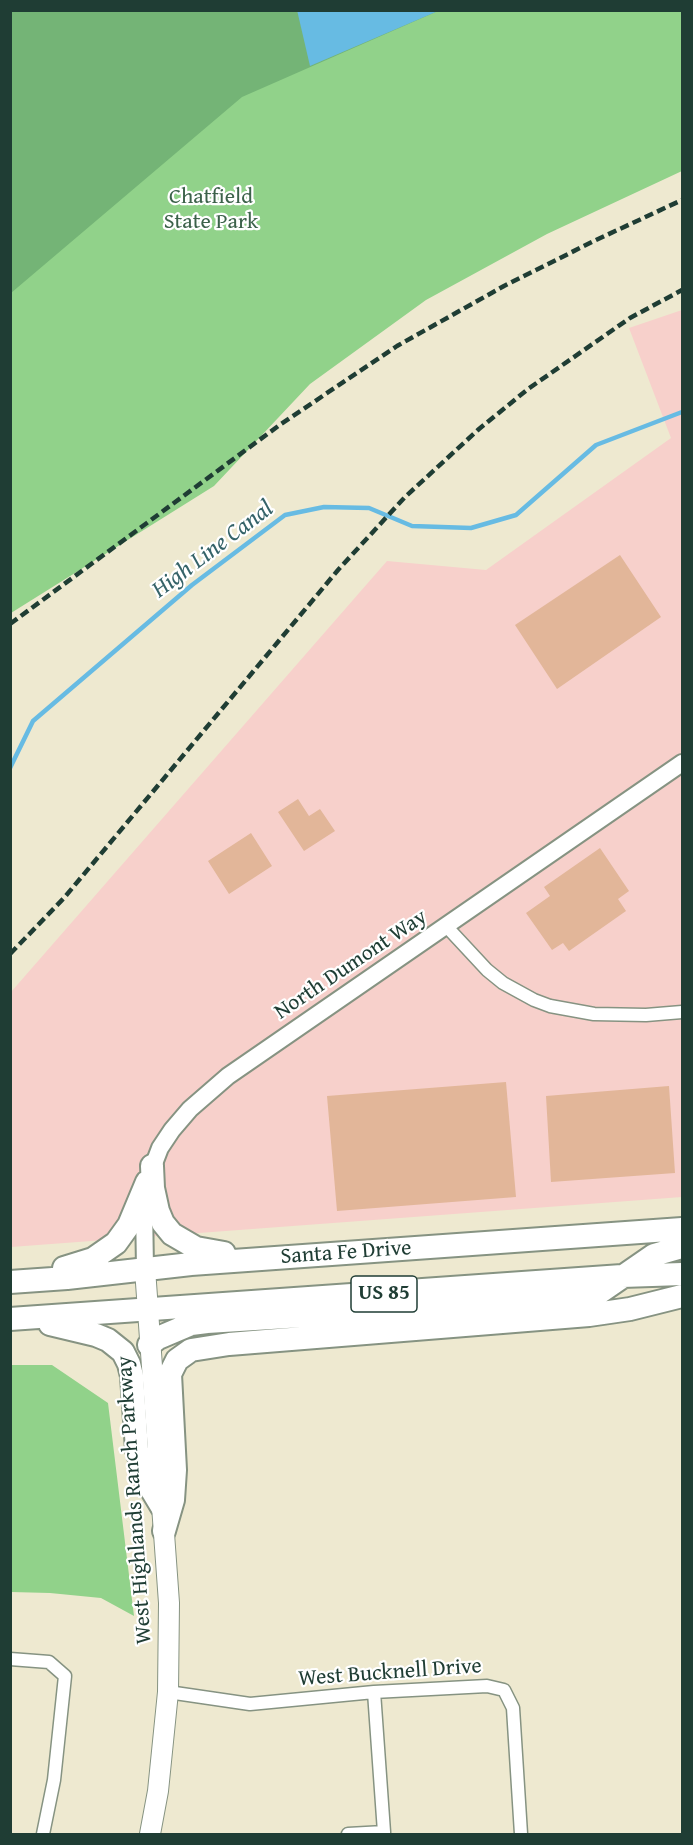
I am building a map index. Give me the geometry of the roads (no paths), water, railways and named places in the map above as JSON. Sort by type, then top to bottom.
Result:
[{"type":"highway","points":[[150,1174],[158,1211],[163,1223],[172,1234],[196,1248],[261,1260]]},
{"type":"highway","points":[[11,1282],[79,1264],[106,1252],[129,1225],[150,1174]]},
{"type":"highway","name":"Santa Fe Drive","points":[[11,1282],[190,1264],[682,1229]]},
{"type":"highway","points":[[149,1345],[158,1338],[191,1324],[207,1322],[587,1298],[596,1295],[654,1255],[682,1247]]},
{"type":"highway","name":"Santa Fe Drive","points":[[16,1318],[622,1276],[682,1274]]},
{"type":"highway","points":[[164,1531],[173,1500],[175,1470],[170,1374],[173,1364],[191,1350],[229,1344],[589,1315],[630,1309],[682,1296]]},
{"type":"highway","points":[[16,1318],[96,1335],[108,1340],[123,1352],[132,1376],[137,1450],[147,1482],[162,1507]]},
{"type":"main road","name":"West Highlands Ranch Parkway","points":[[145,1269],[146,1310],[169,1603],[168,1692],[158,1791],[150,1834]]},
{"type":"street","name":"North Dumont Way","points":[[145,1269],[144,1205],[150,1174],[160,1148],[190,1109],[228,1076],[682,763]]},
{"type":"street","points":[[447,927],[487,970],[503,983],[550,1006],[594,1014],[646,1015],[682,1012]]},
{"type":"street","points":[[10,1659],[49,1662],[65,1676],[54,1780],[43,1834]]},
{"type":"street","name":"West Bucknell Drive","points":[[168,1692],[250,1704],[374,1692],[487,1686],[504,1690],[513,1708],[521,1834]]},
{"type":"street","points":[[348,1834],[384,1833],[374,1692]]},
{"type":"water","points":[[297,10],[438,10],[438,11],[310,66]]},
{"type":"waterway","name":"High Line Canal","points":[[10,768],[33,721],[192,585],[285,515],[324,507],[369,508],[412,526],[471,528],[516,515],[596,445],[682,412]]},
{"type":"railway","points":[[10,624],[281,424],[397,346],[504,286],[682,200]]},
{"type":"railway","points":[[10,954],[64,898],[338,570],[405,497],[479,429],[528,389],[630,318],[682,290]]},
{"type":"park label","name":"Chatfield State Park","points":[[211,210]]}]
